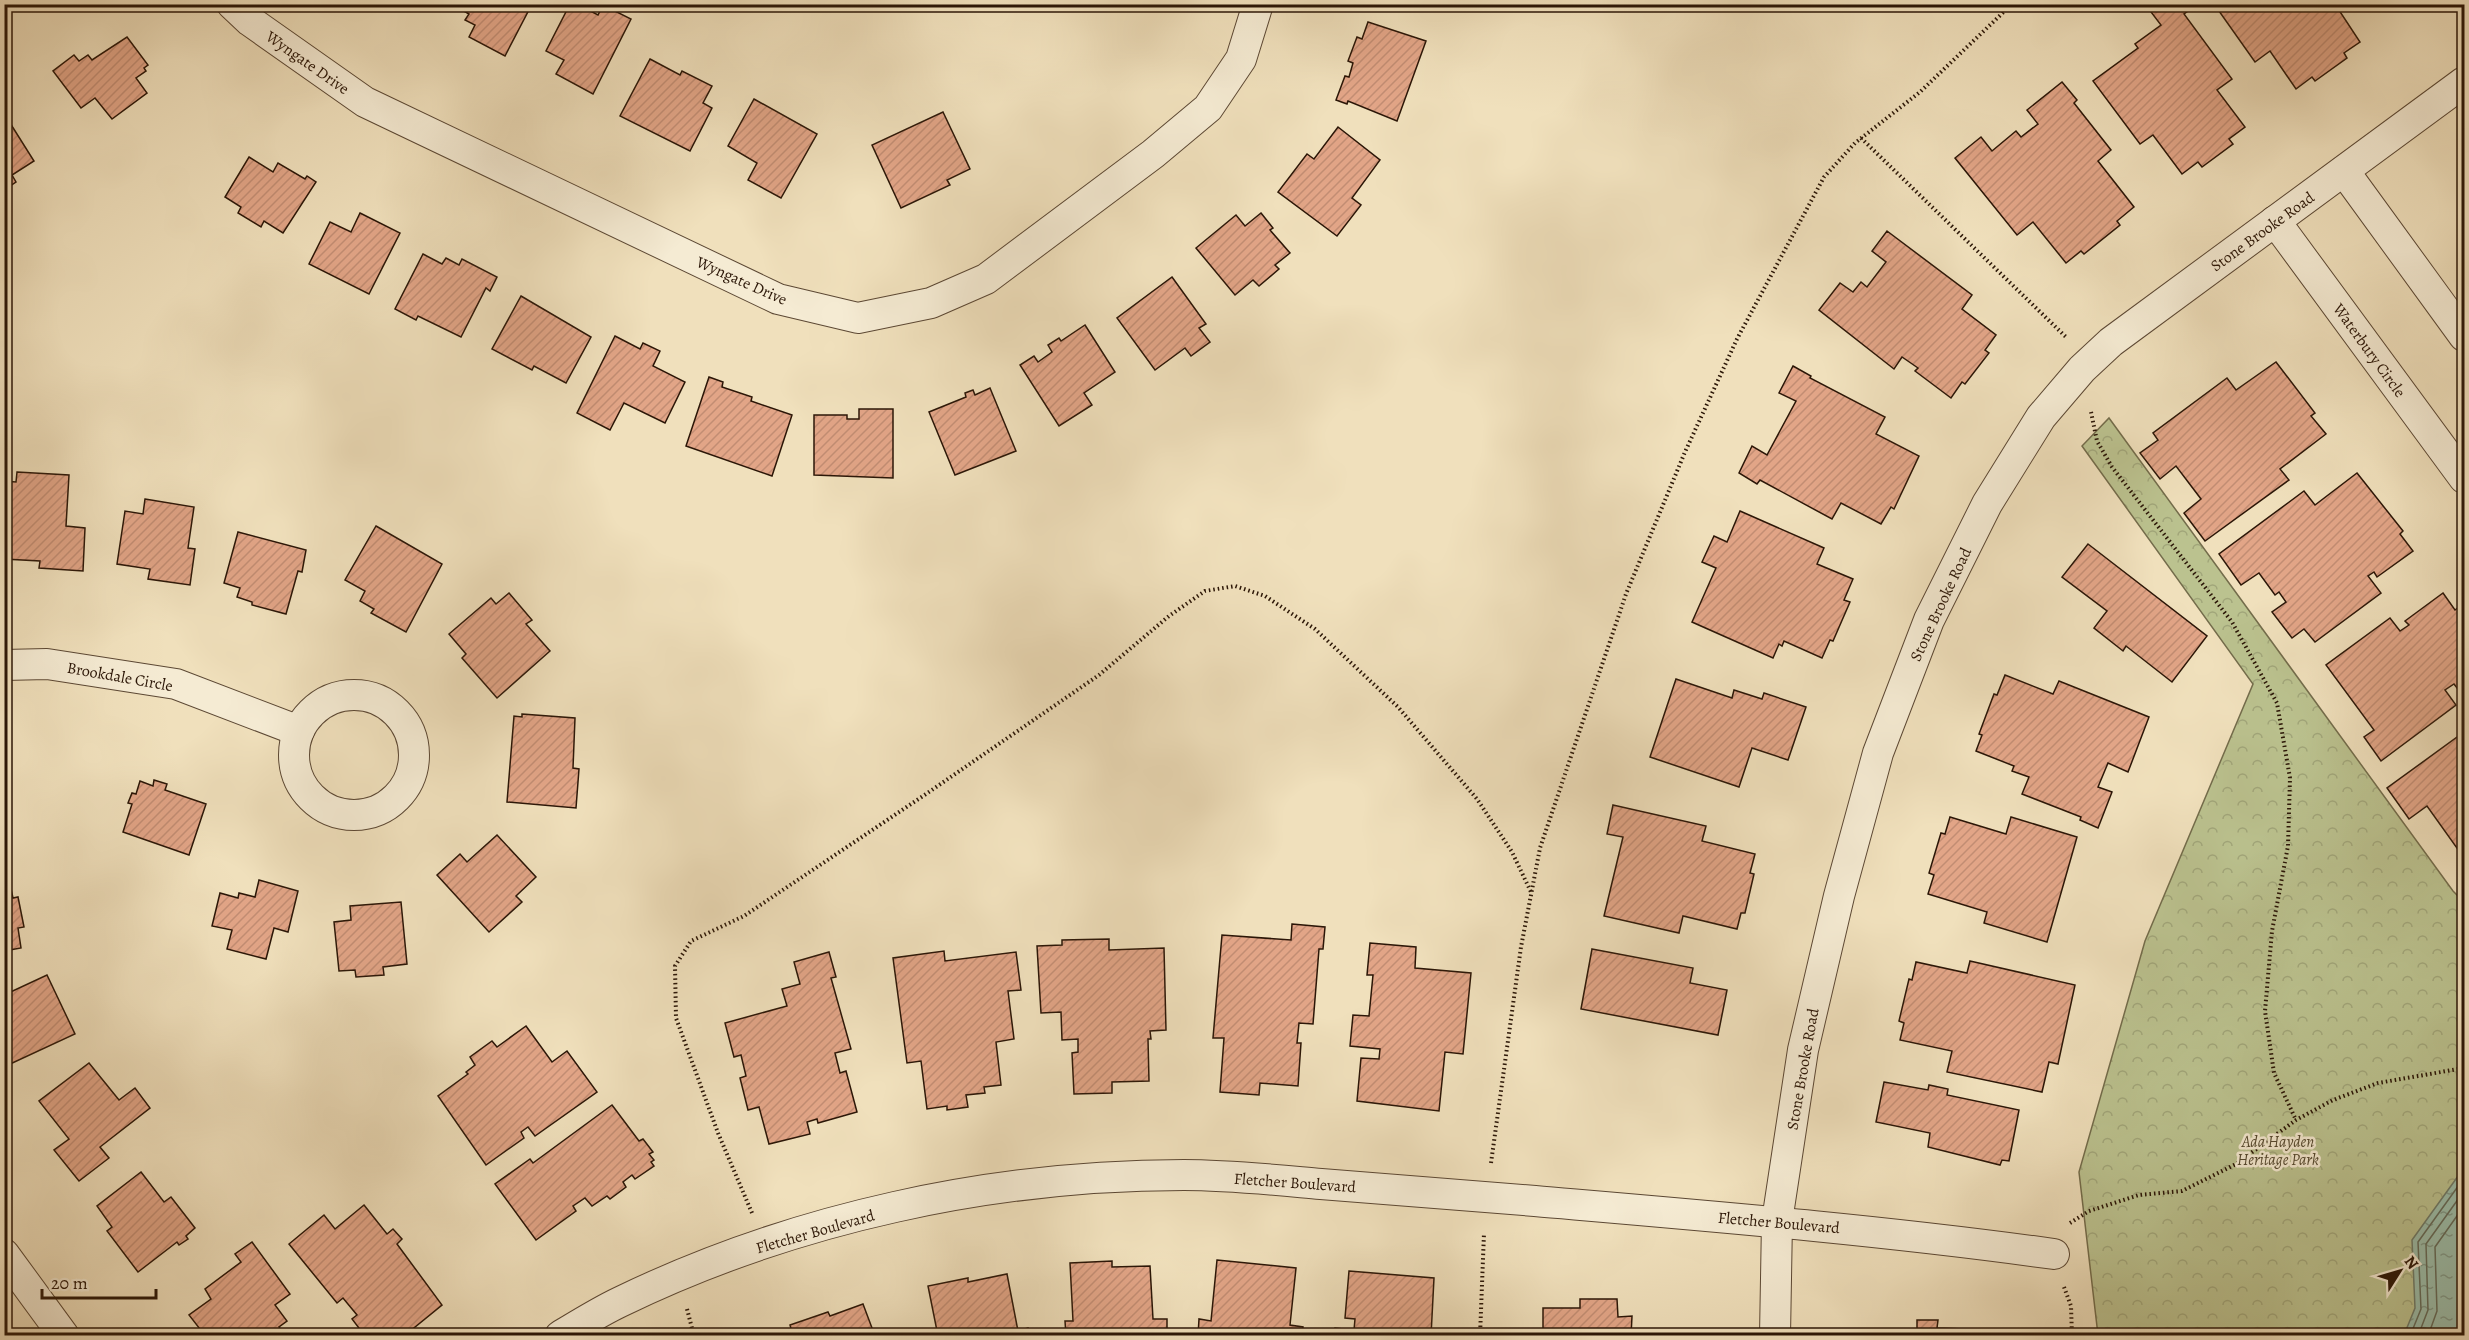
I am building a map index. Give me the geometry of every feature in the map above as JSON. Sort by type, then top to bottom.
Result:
[{"type":"street","name":"Wyngate Drive","points":[[232,4],[250,21],[365,102],[778,298],[858,318],[931,303],[986,279],[1153,154],[1208,108],[1241,59],[1258,4]]},
{"type":"street","name":"Stone Brooke Road","points":[[1775,1335],[1777,1221],[1803,1050],[1839,896],[1878,753],[1929,620],[1987,504],[2041,417],[2082,369],[2111,342],[2464,82]]},
{"type":"street","points":[[2343,171],[2464,336]]},
{"type":"street","name":"Waterbury Circle","points":[[2275,221],[2464,478]]},
{"type":"street","name":"Brookdale Circle","points":[[4,665],[47,664],[176,684],[299,731]]},
{"type":"street","name":"Fletcher Boulevard","points":[[560,1335],[619,1302],[724,1257],[818,1227],[934,1199],[1062,1181],[1185,1175],[1486,1197],[1927,1236],[2054,1254]]},
{"type":"street","points":[[4,1254],[64,1335]]},
{"type":"path","points":[[1480,1335],[1486,1197],[1521,947],[1540,848],[1626,594],[1685,452],[1737,339],[1824,177],[1861,138],[1920,92],[2012,4]]},
{"type":"path","points":[[1861,138],[2071,342],[2082,369],[2097,441],[2112,467],[2232,622],[2277,703],[2290,778],[2288,846],[2272,931],[2265,1011],[2274,1073],[2296,1120]]},
{"type":"path","points":[[765,1244],[718,1133],[676,1018],[675,966],[691,941],[744,916],[926,794],[1098,675],[1169,616],[1205,591],[1234,586],[1266,596],[1315,629],[1398,707],[1477,799],[1512,852],[1532,893]]},
{"type":"path","points":[[2072,1335],[2071,1306],[2054,1254],[2064,1226],[2089,1211],[2139,1195],[2182,1191],[2236,1164],[2296,1120],[2333,1100],[2378,1083],[2464,1068]]},
{"type":"green space","name":"Ada Hayden Heritage Park","points":[[2109,418],[2453,891],[2464,902],[2464,1335],[2098,1335],[2079,1172],[2145,941],[2253,684],[2082,446]]},
{"type":"water","points":[[2464,1171],[2464,1335],[2404,1335],[2415,1308],[2412,1240]]},
{"type":"building","points":[[452,4],[532,4],[505,56],[469,37],[475,25],[465,20],[469,14]]},
{"type":"building","points":[[570,4],[577,4],[598,15],[603,5],[631,19],[593,94],[556,74],[564,60],[546,51]]},
{"type":"building","points":[[2162,4],[2183,4],[2188,11],[2184,14],[2232,79],[2217,90],[2245,127],[2229,139],[2233,144],[2202,167],[2198,162],[2182,174],[2153,135],[2140,144],[2093,81],[2138,48],[2135,44],[2161,25],[2151,12]]},
{"type":"building","points":[[2214,4],[2335,4],[2360,42],[2344,53],[2347,58],[2315,81],[2312,77],[2296,89],[2270,51],[2255,62]]},
{"type":"building","points":[[1368,22],[1426,41],[1397,121],[1348,101],[1347,104],[1336,100],[1345,76],[1349,77],[1353,63],[1348,61],[1357,37],[1362,39]]},
{"type":"building","points":[[127,37],[148,65],[144,68],[146,71],[136,78],[147,93],[112,119],[95,98],[81,108],[53,71],[74,55],[79,61],[88,55],[92,60]]},
{"type":"building","points":[[650,59],[680,75],[682,71],[712,86],[703,103],[712,108],[690,151],[620,116]]},
{"type":"building","points":[[2062,82],[2077,100],[2074,103],[2111,150],[2098,161],[2134,207],[2117,221],[2120,225],[2084,254],[2081,251],[2066,263],[2033,222],[2017,235],[1955,158],[1981,137],[1992,151],[2016,131],[2021,137],[2038,124],[2027,110]]},
{"type":"building","points":[[754,99],[817,134],[781,198],[748,180],[757,163],[728,146]]},
{"type":"building","points":[[943,112],[970,169],[947,180],[950,185],[901,208],[872,145]]},
{"type":"building","points":[[5,115],[34,161],[12,175],[16,182],[4,190]]},
{"type":"building","points":[[1338,127],[1380,160],[1352,198],[1361,205],[1337,236],[1278,192],[1307,154],[1314,159]]},
{"type":"building","points":[[249,157],[273,172],[278,163],[305,179],[307,176],[316,182],[283,233],[264,221],[261,227],[238,213],[241,207],[225,197]]},
{"type":"building","points":[[360,213],[400,233],[369,294],[309,264],[330,222],[351,232]]},
{"type":"building","points":[[1261,213],[1273,228],[1270,230],[1290,253],[1275,265],[1279,269],[1259,286],[1253,280],[1235,295],[1196,248],[1236,215],[1245,226]]},
{"type":"building","points":[[1887,231],[1972,295],[1962,309],[1996,335],[1985,350],[1989,353],[1965,384],[1962,382],[1951,398],[1915,371],[1918,368],[1902,357],[1894,369],[1819,310],[1840,283],[1853,292],[1861,282],[1867,287],[1886,262],[1872,251]]},
{"type":"building","points":[[423,254],[442,264],[446,258],[459,265],[462,259],[497,277],[490,291],[486,288],[461,337],[418,316],[416,320],[395,309]]},
{"type":"building","points":[[1172,277],[1206,324],[1199,328],[1210,342],[1191,356],[1185,348],[1155,370],[1117,318]]},
{"type":"building","points":[[521,296],[591,337],[566,383],[534,366],[532,370],[492,349]]},
{"type":"building","points":[[1085,325],[1115,372],[1084,393],[1092,405],[1059,426],[1020,365],[1034,356],[1038,362],[1052,352],[1048,345],[1059,338],[1061,341]]},
{"type":"building","points":[[615,336],[640,349],[643,343],[660,351],[653,366],[685,382],[665,423],[624,403],[610,430],[577,413]]},
{"type":"building","points":[[2276,362],[2315,413],[2311,416],[2326,434],[2280,469],[2289,480],[2205,541],[2184,513],[2201,499],[2176,466],[2160,479],[2140,453],[2158,440],[2153,433],[2227,378],[2236,390]]},
{"type":"building","points":[[1793,366],[1811,376],[1810,378],[1885,417],[1876,434],[1919,456],[1894,509],[1891,507],[1881,524],[1841,503],[1832,519],[1760,480],[1757,484],[1739,473],[1752,446],[1767,455],[1796,401],[1779,393]]},
{"type":"building","points":[[709,377],[723,382],[722,387],[752,397],[751,401],[792,415],[772,476],[686,446]]},
{"type":"building","points":[[990,388],[1016,451],[955,475],[929,412],[966,397],[965,393],[973,390],[975,395]]},
{"type":"building","points":[[859,409],[893,409],[893,478],[814,475],[814,415],[847,415],[847,419],[859,419]]},
{"type":"building","points":[[17,472],[69,475],[66,526],[85,528],[83,571],[39,568],[40,561],[4,559],[4,481],[16,482]]},
{"type":"building","points":[[2357,473],[2403,531],[2400,534],[2413,551],[2377,577],[2374,572],[2368,576],[2381,593],[2315,642],[2304,629],[2292,638],[2272,612],[2286,602],[2279,592],[2275,595],[2259,573],[2241,585],[2219,554],[2304,491],[2315,505]]},
{"type":"building","points":[[145,499],[194,507],[188,548],[195,549],[190,585],[148,579],[150,569],[117,564],[125,511],[143,514]]},
{"type":"building","points":[[1740,511],[1824,548],[1817,564],[1853,579],[1844,600],[1850,602],[1833,641],[1830,640],[1822,658],[1784,641],[1782,646],[1779,644],[1773,658],[1692,622],[1716,568],[1702,562],[1714,536],[1727,542]]},
{"type":"building","points":[[376,526],[442,564],[406,632],[371,613],[374,609],[360,601],[365,591],[345,580]]},
{"type":"building","points":[[238,532],[306,550],[302,572],[298,571],[286,614],[252,605],[252,602],[237,597],[240,588],[224,583]]},
{"type":"building","points":[[2088,544],[2207,636],[2172,682],[2126,646],[2123,651],[2094,628],[2107,611],[2062,577]]},
{"type":"building","points":[[509,593],[532,620],[526,624],[550,651],[497,698],[462,658],[466,654],[449,634],[491,598],[496,604]]},
{"type":"building","points":[[2443,593],[2455,610],[2459,607],[2464,614],[2464,682],[2457,688],[2454,684],[2445,690],[2456,705],[2381,761],[2364,737],[2374,730],[2326,665],[2390,618],[2400,631],[2409,625],[2405,621]]},
{"type":"building","points":[[2005,675],[2053,694],[2059,681],[2149,717],[2128,772],[2108,763],[2098,787],[2112,792],[2098,828],[2080,820],[2081,817],[2022,794],[2029,777],[2012,771],[2014,766],[1976,751],[1982,735],[1979,734],[1994,694],[1997,695]]},
{"type":"building","points":[[1676,679],[1732,698],[1734,690],[1762,699],[1764,693],[1806,707],[1788,760],[1752,748],[1739,787],[1650,757]]},
{"type":"building","points":[[522,714],[575,718],[573,768],[579,769],[576,808],[507,802],[514,716],[522,717]]},
{"type":"building","points":[[2464,732],[2464,858],[2427,806],[2409,819],[2387,788]]},
{"type":"building","points":[[154,780],[167,784],[165,790],[206,804],[189,855],[123,832],[132,804],[128,803],[132,793],[136,794],[140,781],[153,786]]},
{"type":"building","points":[[1613,805],[1706,826],[1702,841],[1755,854],[1750,873],[1754,874],[1745,913],[1741,913],[1737,929],[1683,916],[1679,933],[1604,916],[1623,837],[1607,834]]},
{"type":"building","points":[[1950,817],[2006,834],[2011,817],[2077,837],[2047,942],[1984,923],[1987,912],[1928,894],[1934,875],[1929,873],[1941,833],[1945,834]]},
{"type":"building","points":[[497,835],[536,877],[516,896],[522,902],[489,932],[437,875],[460,854],[467,862]]},
{"type":"building","points":[[259,880],[298,891],[288,932],[274,928],[266,959],[227,949],[232,930],[212,926],[220,893],[238,898],[239,893],[255,897]]},
{"type":"building","points":[[9,881],[13,898],[18,897],[24,927],[18,928],[21,948],[4,951],[4,882]]},
{"type":"building","points":[[401,902],[407,964],[383,967],[384,975],[356,977],[355,970],[339,971],[334,922],[351,920],[350,906]]},
{"type":"building","points":[[1292,924],[1325,927],[1323,949],[1319,949],[1313,1024],[1299,1023],[1297,1043],[1301,1043],[1298,1086],[1260,1083],[1259,1095],[1220,1092],[1224,1038],[1213,1038],[1222,935],[1291,940]]},
{"type":"building","points":[[1109,939],[1109,950],[1164,948],[1166,1030],[1150,1031],[1151,1039],[1148,1039],[1149,1081],[1112,1082],[1112,1093],[1074,1094],[1072,1053],[1078,1052],[1078,1039],[1062,1040],[1061,1012],[1041,1013],[1037,946],[1062,945],[1062,940]]},
{"type":"building","points":[[1370,943],[1416,947],[1415,968],[1471,973],[1463,1054],[1445,1052],[1439,1111],[1357,1101],[1361,1058],[1379,1059],[1380,1049],[1350,1046],[1353,1015],[1369,1016],[1373,975],[1367,975]]},
{"type":"building","points":[[1592,949],[1693,968],[1690,983],[1727,990],[1718,1035],[1581,1009]]},
{"type":"building","points":[[944,951],[945,961],[1016,952],[1021,990],[1008,991],[1014,1039],[996,1042],[1001,1085],[984,1087],[985,1093],[966,1095],[968,1107],[947,1110],[947,1106],[927,1109],[921,1061],[907,1063],[893,958]]},
{"type":"building","points":[[829,952],[836,977],[831,978],[851,1049],[835,1053],[840,1073],[846,1071],[857,1112],[818,1123],[817,1119],[807,1122],[810,1134],[769,1144],[759,1107],[748,1110],[740,1078],[746,1076],[741,1055],[734,1057],[725,1023],[787,1006],[782,989],[800,984],[794,962]]},
{"type":"building","points":[[1970,961],[2075,985],[2058,1064],[2049,1062],[2042,1092],[1947,1072],[1952,1051],[1900,1040],[1904,1023],[1899,1021],[1909,979],[1912,980],[1916,962],[1967,973]]},
{"type":"building","points":[[47,975],[75,1034],[8,1065],[4,1058],[4,995]]},
{"type":"building","points":[[526,1026],[552,1062],[567,1051],[597,1092],[535,1136],[528,1127],[521,1132],[524,1138],[486,1165],[438,1096],[468,1074],[466,1072],[475,1065],[470,1057],[492,1041],[497,1047]]},
{"type":"building","points":[[89,1063],[119,1100],[135,1088],[150,1108],[100,1147],[109,1158],[79,1181],[54,1150],[69,1139],[39,1101]]},
{"type":"building","points":[[1884,1082],[1928,1090],[1929,1085],[1948,1089],[1947,1095],[2019,1110],[2009,1161],[2002,1160],[2000,1165],[1928,1147],[1930,1133],[1876,1122]]},
{"type":"building","points":[[612,1105],[639,1141],[643,1139],[653,1152],[649,1154],[654,1160],[651,1162],[654,1166],[635,1179],[632,1175],[623,1182],[626,1187],[610,1199],[607,1196],[592,1206],[585,1198],[573,1206],[576,1211],[536,1240],[495,1184],[530,1159],[533,1163]]},
{"type":"building","points":[[141,1172],[164,1202],[171,1197],[195,1228],[186,1236],[188,1239],[179,1245],[177,1242],[138,1272],[107,1231],[112,1227],[97,1206]]},
{"type":"building","points":[[364,1205],[387,1234],[393,1229],[402,1239],[397,1244],[442,1305],[404,1336],[365,1336],[352,1319],[357,1315],[343,1298],[337,1303],[289,1244],[324,1215],[335,1229]]},
{"type":"building","points":[[252,1242],[290,1294],[275,1305],[287,1321],[279,1327],[285,1336],[191,1336],[200,1329],[189,1315],[211,1299],[205,1289],[241,1262],[235,1254]]},
{"type":"building","points":[[1217,1260],[1296,1268],[1290,1325],[1303,1327],[1302,1336],[1198,1336],[1199,1319],[1211,1321]]},
{"type":"building","points":[[1112,1261],[1112,1267],[1150,1266],[1153,1319],[1167,1319],[1167,1336],[1066,1336],[1065,1321],[1073,1321],[1070,1263]]},
{"type":"building","points":[[1349,1271],[1434,1278],[1431,1336],[1334,1336],[1335,1328],[1354,1330],[1355,1319],[1345,1318]]},
{"type":"building","points":[[1007,1274],[1018,1331],[1028,1328],[1030,1336],[938,1336],[928,1286],[968,1278],[968,1282]]},
{"type":"building","points":[[1580,1299],[1617,1299],[1618,1317],[1632,1316],[1631,1336],[1543,1336],[1543,1308],[1580,1308]]},
{"type":"building","points":[[863,1304],[875,1336],[793,1336],[790,1325],[828,1312],[830,1316]]},
{"type":"building","points":[[1917,1320],[1938,1320],[1937,1328],[1996,1330],[1996,1336],[1917,1336]]},
{"type":"building","points":[[1646,1329],[1689,1329],[1689,1336],[1646,1336]]}]
